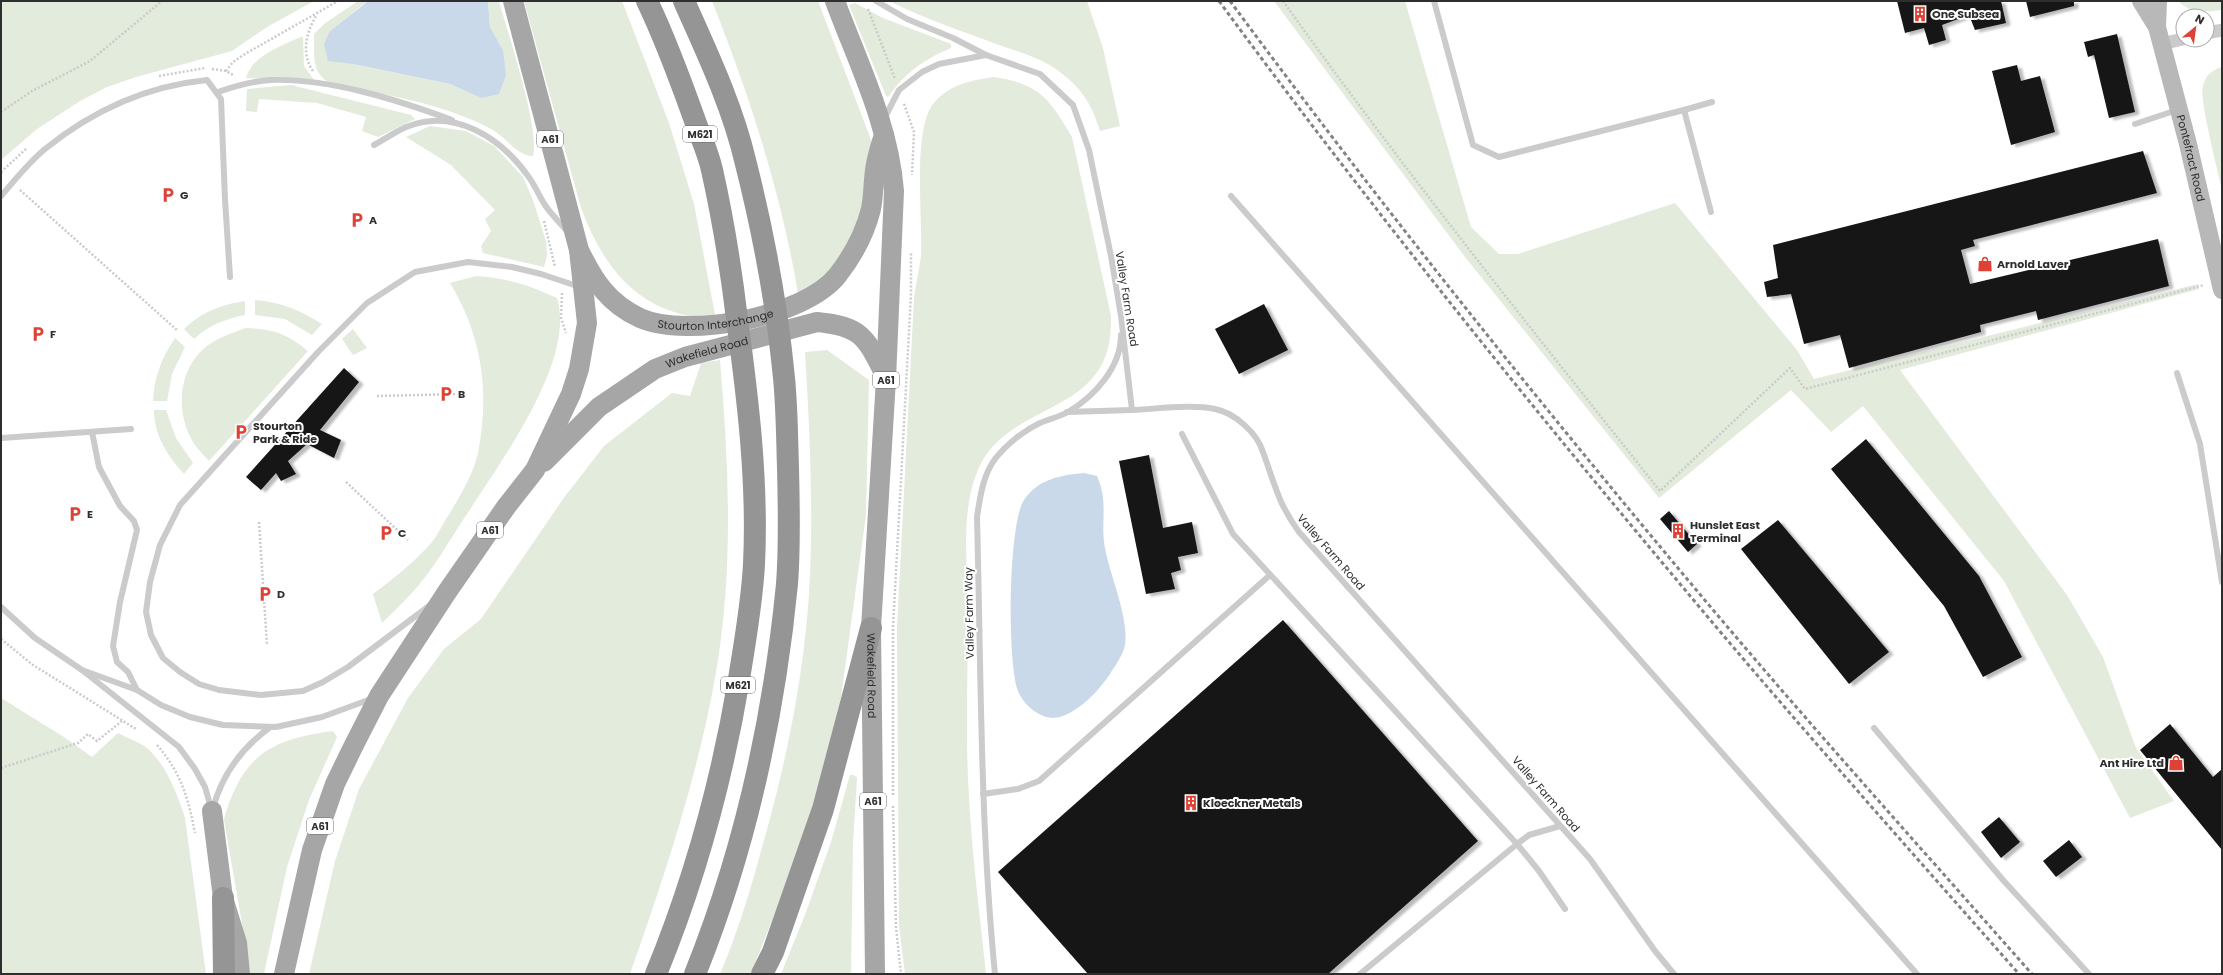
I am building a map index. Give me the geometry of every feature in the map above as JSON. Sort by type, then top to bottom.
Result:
[{"type":"highway","name":"M621","points":[[647,1],[686,97],[711,167],[731,273],[746,386],[754,505],[754,565],[746,635],[733,714],[715,794],[676,925],[656,974]]},
{"type":"highway","name":"M621","points":[[684,1],[722,88],[745,159],[768,264],[784,379],[789,520],[787,582],[767,723],[750,801],[729,884],[695,974]]},
{"type":"highway","points":[[762,974],[773,952],[824,809],[871,628]]},
{"type":"highway","points":[[223,898],[224,974]]},
{"type":"main road","name":"Stourton Interchange","points":[[513,1],[577,246],[589,272],[595,293],[641,318],[664,324],[693,326],[770,315],[812,297],[836,278],[862,235],[871,209],[876,164],[883,128]]},
{"type":"main road","name":"A61","points":[[835,1],[883,128]]},
{"type":"main road","name":"Pontefract Road","points":[[2141,1],[2159,35],[2179,110],[2222,290]]},
{"type":"main road","name":"Pontefract Road","points":[[2158,1],[2159,35]]},
{"type":"main road","name":"Wakefield Road","points":[[875,974],[871,628],[886,379],[894,191],[892,164],[883,128]]},
{"type":"main road","name":"A61","points":[[285,971],[315,843],[335,784],[378,696],[506,507],[535,470],[571,394],[579,369],[587,323],[595,293],[577,246]]},
{"type":"main road","name":"Wakefield Road","points":[[535,470],[599,407],[655,369],[685,357],[817,322],[838,324],[855,330],[872,349],[886,379]]},
{"type":"main road","points":[[212,811],[223,898],[237,943],[240,974]]},
{"type":"street","points":[[2159,35],[2175,38]]},
{"type":"lane","name":"Valley Farm Road","points":[[876,1],[907,19],[953,38],[986,55],[1040,74],[1073,105],[1090,150],[1121,316],[1132,410],[1215,409],[1235,418],[1252,432],[1263,450],[1276,493],[1285,513],[1299,532],[1590,859],[1655,951],[1674,974]]},
{"type":"lane","points":[[1434,1],[1473,145],[1499,157],[1712,102]]},
{"type":"lane","points":[[883,128],[899,90],[922,72],[939,64],[986,55]]},
{"type":"lane","points":[[1,196],[44,150],[78,125],[120,102],[150,91],[189,82],[207,80],[222,99],[225,199],[230,277]]},
{"type":"lane","points":[[218,92],[244,84],[272,80],[320,84],[404,102],[475,129],[506,149],[529,177],[545,206],[577,246]]},
{"type":"lane","points":[[1684,110],[1711,212]]},
{"type":"lane","points":[[2135,124],[2179,110]]},
{"type":"lane","points":[[374,145],[412,125],[424,122],[455,121]]},
{"type":"lane","points":[[1231,196],[1917,974]]},
{"type":"lane","points":[[447,592],[348,667],[323,682],[303,691],[282,695],[239,694],[199,684],[163,658],[151,635],[146,612],[150,582],[160,545],[180,504],[318,352],[366,303],[415,272],[468,262],[512,267],[541,274],[595,293]]},
{"type":"lane","name":"Valley Farm Way","points":[[995,974],[986,888],[983,794],[977,517],[980,496],[986,476],[995,460],[1009,445],[1040,423],[1068,412],[1088,398],[1102,383],[1115,363],[1121,339],[1121,316]]},
{"type":"lane","points":[[2177,373],[2200,444],[2222,582]]},
{"type":"lane","points":[[1068,412],[1132,410]]},
{"type":"lane","points":[[1,438],[131,429]]},
{"type":"lane","points":[[92,432],[98,467],[120,506],[134,521],[137,530],[120,602],[113,646],[117,662],[128,672],[137,690]]},
{"type":"lane","points":[[1182,434],[1233,534],[1540,871],[1565,909]]},
{"type":"lane","points":[[983,794],[1018,789],[1039,781],[1270,575]]},
{"type":"lane","points":[[1,607],[35,638],[82,670],[179,747],[198,775],[212,811]]},
{"type":"lane","points":[[82,670],[137,690],[161,705],[190,717],[223,725],[269,728],[322,717],[378,696]]},
{"type":"lane","points":[[212,811],[218,791],[228,772],[255,738],[269,728]]},
{"type":"lane","points":[[1874,728],[2002,880],[2089,974]]},
{"type":"lane","points":[[1360,974],[1516,844],[1529,836],[1560,826]]},
{"type":"path","points":[[1,111],[32,91],[90,62],[162,1]]},
{"type":"path","points":[[226,71],[233,62],[245,54],[338,1]]},
{"type":"path","points":[[1283,1],[1341,82],[1467,247],[1660,491],[1790,368],[1805,389],[2198,287]]},
{"type":"path","points":[[316,14],[306,37],[306,49],[308,65],[320,84]]},
{"type":"path","points":[[200,67],[226,71],[238,78],[244,84]]},
{"type":"path","points":[[13,183],[178,331]]},
{"type":"path","points":[[377,396],[461,394]]},
{"type":"path","points":[[346,482],[408,540]]},
{"type":"path","points":[[259,522],[267,645]]},
{"type":"path","points":[[1,639],[34,665],[142,733]]},
{"type":"path","points":[[1,768],[78,743],[88,734],[97,741],[122,721]]},
{"type":"path","points":[[153,741],[170,761],[185,788],[196,837]]},
{"type":"green space","points":[[1,1],[314,1],[267,27],[232,51],[136,77],[107,87],[80,101],[37,129],[1,160]]},
{"type":"green space","points":[[358,1],[367,1],[330,31],[353,64],[450,84],[481,98],[503,50],[490,27],[488,1],[499,1],[528,103],[534,143],[533,156],[527,155],[516,149],[497,132],[473,120],[433,106],[330,83],[324,79],[316,68],[314,55],[314,34],[324,24]]},
{"type":"green space","points":[[524,1],[622,1],[669,123],[694,204],[716,320],[690,316],[667,310],[647,300],[630,287],[615,271],[602,253],[581,208]]},
{"type":"green space","points":[[712,1],[818,1],[873,145],[876,175],[849,255],[799,300],[784,224],[764,148]]},
{"type":"green space","points":[[889,1],[1087,1],[1103,48],[1120,126],[1100,131],[1091,107],[1083,94],[1058,70],[1042,61],[930,19]]},
{"type":"green space","points":[[1274,1],[1405,1],[1471,227],[1499,254],[1518,254],[1675,203],[1797,350],[1814,379],[2198,284],[2199,289],[1900,370],[2067,595],[2103,657],[2136,748],[2174,801],[2130,818],[2004,581],[1863,406],[1831,432],[1791,390],[1659,498],[1465,257]]},
{"type":"green space","points":[[2178,1],[2222,1],[2222,10],[2215,10],[2215,8],[2188,8]]},
{"type":"green space","points":[[855,3],[883,18],[951,44],[951,48],[932,57],[908,74],[888,97],[886,96],[849,5]]},
{"type":"green space","points":[[303,36],[304,66],[314,80],[246,78],[249,70],[262,57],[278,47]]},
{"type":"green space","points":[[2222,67],[2222,190],[2206,120],[2203,86],[2208,76],[2213,71]]},
{"type":"green space","points":[[993,77],[1021,84],[1041,95],[1057,112],[1072,137],[1111,316],[1109,346],[1103,362],[1092,379],[1077,393],[1021,424],[1003,436],[988,452],[977,472],[968,505],[966,541],[968,612],[967,728],[970,819],[986,974],[905,974],[899,926],[897,628],[914,298],[921,256],[920,175],[923,132],[927,115],[934,103],[947,91],[961,84]]},
{"type":"green space","points":[[291,85],[411,115],[415,119],[378,137],[362,131],[366,117],[317,103],[259,99],[257,112],[246,111],[247,89]]},
{"type":"green space","points":[[430,126],[466,131],[494,146],[523,177],[533,200],[546,241],[547,256],[544,267],[483,253],[481,246],[491,231],[485,219],[495,210],[451,165],[406,137]]},
{"type":"green space","points":[[476,276],[498,278],[518,283],[537,289],[557,298],[560,322],[556,350],[547,378],[533,407],[501,463],[425,577],[409,596],[382,623],[373,594],[411,563],[432,542],[466,485],[476,461],[482,430],[483,408],[483,386],[480,365],[470,323],[450,283]]},
{"type":"green space","points":[[255,300],[282,305],[306,315],[322,324],[312,335],[285,319],[255,315]]},
{"type":"green space","points":[[245,301],[245,315],[218,323],[205,330],[194,339],[184,329],[198,318],[212,310]]},
{"type":"green space","points":[[246,328],[264,329],[279,333],[293,340],[308,351],[209,461],[193,442],[187,430],[182,405],[182,391],[185,378],[197,355],[207,346],[221,338]]},
{"type":"green space","points":[[353,329],[367,348],[353,355],[342,339]]},
{"type":"green space","points":[[175,338],[185,347],[172,374],[167,401],[153,401],[157,376],[166,352]]},
{"type":"green space","points":[[827,350],[869,380],[866,515],[841,697],[821,779],[790,876],[751,974],[720,974],[749,893],[773,807],[797,695],[807,620],[811,543],[810,448],[805,352]]},
{"type":"green space","points":[[720,360],[726,440],[728,519],[725,598],[721,638],[708,716],[689,790],[667,864],[630,974],[309,974],[335,861],[359,789],[408,698],[444,649],[481,619],[563,499],[604,446],[672,393],[690,396],[701,363]]},
{"type":"green space","points":[[154,410],[166,410],[176,438],[193,463],[184,474],[167,453],[159,437],[156,428]]},
{"type":"green space","points":[[1,698],[64,737],[92,757],[118,733],[148,749],[161,764],[179,800],[185,818],[206,974],[1,973]]},
{"type":"green space","points":[[333,731],[337,737],[309,800],[287,867],[264,974],[248,974],[245,941],[224,820],[228,806],[245,771],[265,752],[289,740]]},
{"type":"green space","points":[[850,775],[854,775],[857,778],[853,843],[851,974],[781,974],[805,915],[831,842]]},
{"type":"water","points":[[368,1],[488,1],[490,27],[503,50],[506,75],[499,94],[481,98],[450,84],[353,64],[328,61],[324,44],[330,31]]},
{"type":"water","points":[[1084,473],[1097,476],[1101,486],[1103,495],[1103,530],[1105,548],[1122,609],[1125,645],[1121,656],[1110,674],[1090,698],[1081,706],[1065,715],[1050,718],[1031,709],[1022,699],[1014,676],[1011,594],[1015,536],[1019,514],[1024,500],[1036,487],[1051,479]]},
{"type":"building","points":[[1897,1],[2001,1],[2006,23],[1975,30],[1969,15],[1942,25],[1946,40],[1929,45],[1924,28],[1905,33]]},
{"type":"building","name":"One Subsea","points":[[2026,1],[2074,1],[2074,6],[2030,17]]},
{"type":"building","points":[[2117,34],[2135,112],[2109,118],[2094,55],[2088,57],[2084,42]]},
{"type":"building","points":[[2017,65],[2021,81],[2040,76],[2055,132],[2011,145],[1992,71]]},
{"type":"building","points":[[2143,151],[2157,193],[1973,240],[1975,246],[1961,250],[1970,284],[2158,239],[2169,286],[2038,320],[2036,311],[1980,325],[1981,332],[1849,368],[1840,335],[1804,344],[1791,294],[1767,297],[1764,282],[1778,278],[1773,245]]},
{"type":"building","points":[[1264,304],[1288,350],[1239,374],[1215,329]]},
{"type":"building","name":"Stourton Park & Ride","points":[[344,368],[359,382],[320,430],[341,440],[334,458],[307,444],[288,461],[296,474],[281,481],[276,473],[261,490],[246,477]]},
{"type":"building","points":[[1866,439],[1979,576],[2022,657],[1983,677],[1944,606],[1831,469]]},
{"type":"building","points":[[1149,455],[1163,528],[1192,522],[1198,553],[1178,557],[1181,570],[1171,573],[1175,589],[1146,594],[1119,461]]},
{"type":"building","name":"Hunslet East Terminal","points":[[1669,511],[1697,544],[1688,552],[1660,519]]},
{"type":"building","points":[[1778,520],[1889,652],[1849,684],[1741,549]]},
{"type":"building","points":[[1283,620],[1478,841],[1328,974],[1088,974],[998,872]]},
{"type":"building","name":"Ant Hire Ltd","points":[[2170,724],[2213,777],[2222,769],[2222,850],[2140,750]]},
{"type":"building","points":[[1999,817],[2020,842],[2001,858],[1981,832]]},
{"type":"building","points":[[2069,840],[2082,857],[2056,877],[2043,861]]},
{"type":"railway","points":[[1219,1],[1391,228],[1570,451],[1772,692],[2019,974]]},
{"type":"railway","points":[[1230,1],[1286,77],[1401,226],[1518,374],[1638,520],[1780,689],[2032,974]]},
{"type":"place","name":"One Subsea","points":[[1920,14]]},
{"type":"place","name":"G","points":[[168,195]]},
{"type":"place","name":"A","points":[[357,220]]},
{"type":"place","name":"Arnold Laver","points":[[1985,264]]},
{"type":"place","name":"F","points":[[38,334]]},
{"type":"place","name":"B","points":[[446,394]]},
{"type":"place","name":"Stourton Park & Ride","points":[[241,432]]},
{"type":"place","name":"E","points":[[75,514]]},
{"type":"place","name":"Hunslet East Terminal","points":[[1678,531]]},
{"type":"place","name":"C","points":[[386,533]]},
{"type":"place","name":"D","points":[[265,594]]},
{"type":"place","name":"Ant Hire Ltd","points":[[2176,763]]},
{"type":"place","name":"Kloeckner Metals","points":[[1191,803]]}]
